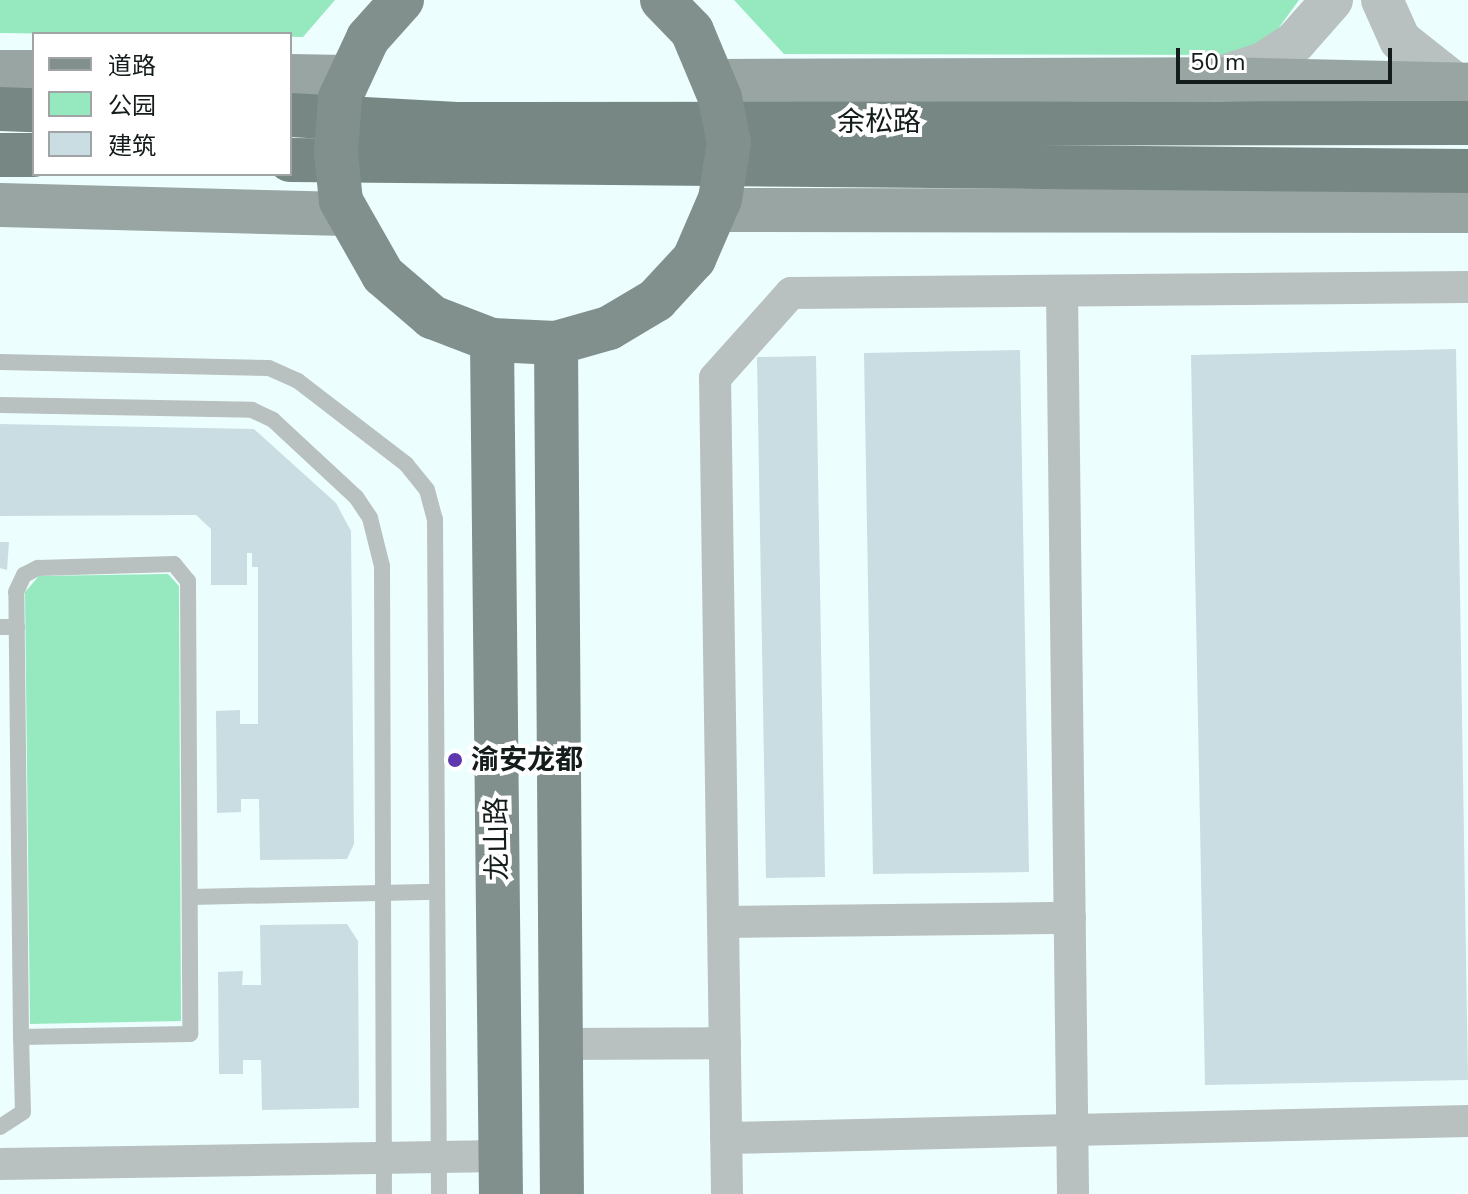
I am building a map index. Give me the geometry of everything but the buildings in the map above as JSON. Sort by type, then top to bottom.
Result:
[{"type":"highway","name":"余松路","points":[[292,115],[457,124],[1464,98]]},
{"type":"highway","points":[[0,109],[32,110]]},
{"type":"highway","points":[[0,155],[32,155]]},
{"type":"highway","name":"余松路","points":[[292,160],[1468,171]]},
{"type":"main road","points":[[402,0],[368,38],[343,87],[336,153],[344,208],[383,275],[432,317],[492,340],[556,343],[609,328],[656,300],[694,259],[719,204],[729,143],[718,90],[692,31],[662,0]]},
{"type":"main road","points":[[0,72],[32,72]]},
{"type":"main road","points":[[292,76],[343,87]]},
{"type":"main road","points":[[718,90],[1212,79],[1464,98]]},
{"type":"main road","points":[[719,204],[1468,211]]},
{"type":"main road","points":[[0,205],[344,208]]},
{"type":"main road","name":"龙山路","points":[[492,340],[500,1175]]},
{"type":"main road","points":[[556,343],[562,1194]]},
{"type":"street","points":[[1212,79],[1263,63],[1295,42],[1332,0]]},
{"type":"street","points":[[1382,0],[1400,40],[1464,98]]},
{"type":"street","points":[[727,1194],[715,378],[791,293],[1468,287]]},
{"type":"street","points":[[1062,291],[1073,1194]]},
{"type":"street","points":[[725,922],[1070,918]]},
{"type":"street","points":[[561,1044],[725,1043]]},
{"type":"street","points":[[726,1138],[1468,1121]]},
{"type":"street","points":[[0,1164],[439,1157],[500,1175]]},
{"type":"lane","points":[[0,362],[269,368],[298,381],[406,464],[427,490],[435,519],[439,1194]]},
{"type":"lane","points":[[0,405],[252,410],[273,420],[356,497],[380,540],[384,1194]]},
{"type":"lane","points":[[0,1127],[23,1112],[8,627],[16,592],[24,575],[38,568],[174,564],[184,571],[190,1034],[21,1037]]},
{"type":"lane","points":[[190,897],[437,892]]},
{"type":"green space","points":[[0,0],[335,0],[303,37],[292,37],[292,32],[0,33]]},
{"type":"green space","points":[[734,0],[1299,0],[1259,55],[784,54]]},
{"type":"green space","points":[[168,574],[179,586],[181,1021],[30,1024],[25,592],[39,576]]},
{"type":"place","name":"渝安龙都","points":[[455,760]]}]
